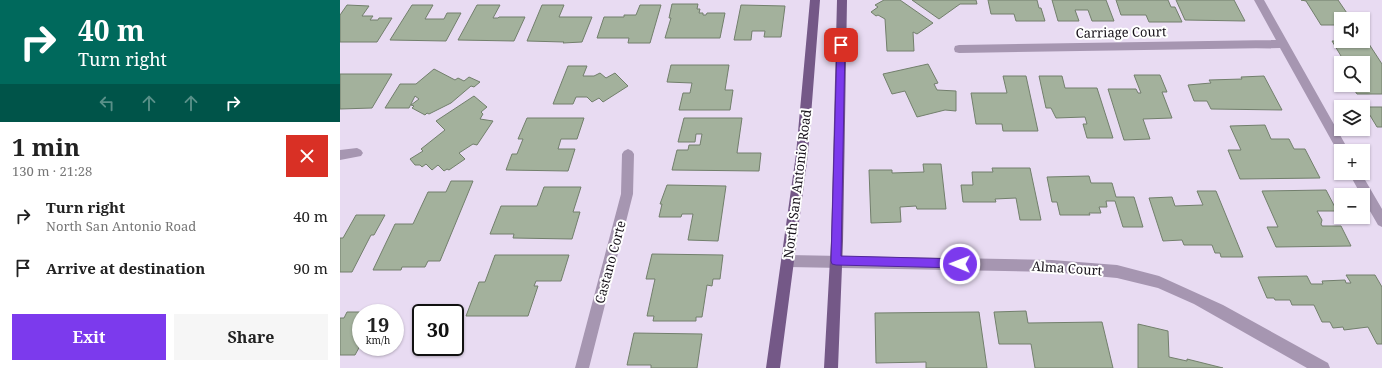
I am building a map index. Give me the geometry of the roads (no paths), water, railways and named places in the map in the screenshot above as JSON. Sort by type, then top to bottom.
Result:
[{"type":"main road","name":"North San Antonio Road","points":[[774,368],[802,154],[815,0]]},
{"type":"main road","points":[[831,368],[836,261],[842,0]]},
{"type":"street","points":[[1259,0],[1339,144]]},
{"type":"street","name":"Carriage Court","points":[[959,49],[1283,44]]},
{"type":"street","points":[[340,155],[357,153]]},
{"type":"street","name":"Castano Corte","points":[[582,368],[627,194],[628,154]]},
{"type":"street","points":[[1359,180],[1382,221]]},
{"type":"street","name":"Alma Court","points":[[788,261],[1068,266],[1118,272],[1158,282],[1207,305],[1314,364],[1324,368]]}]
